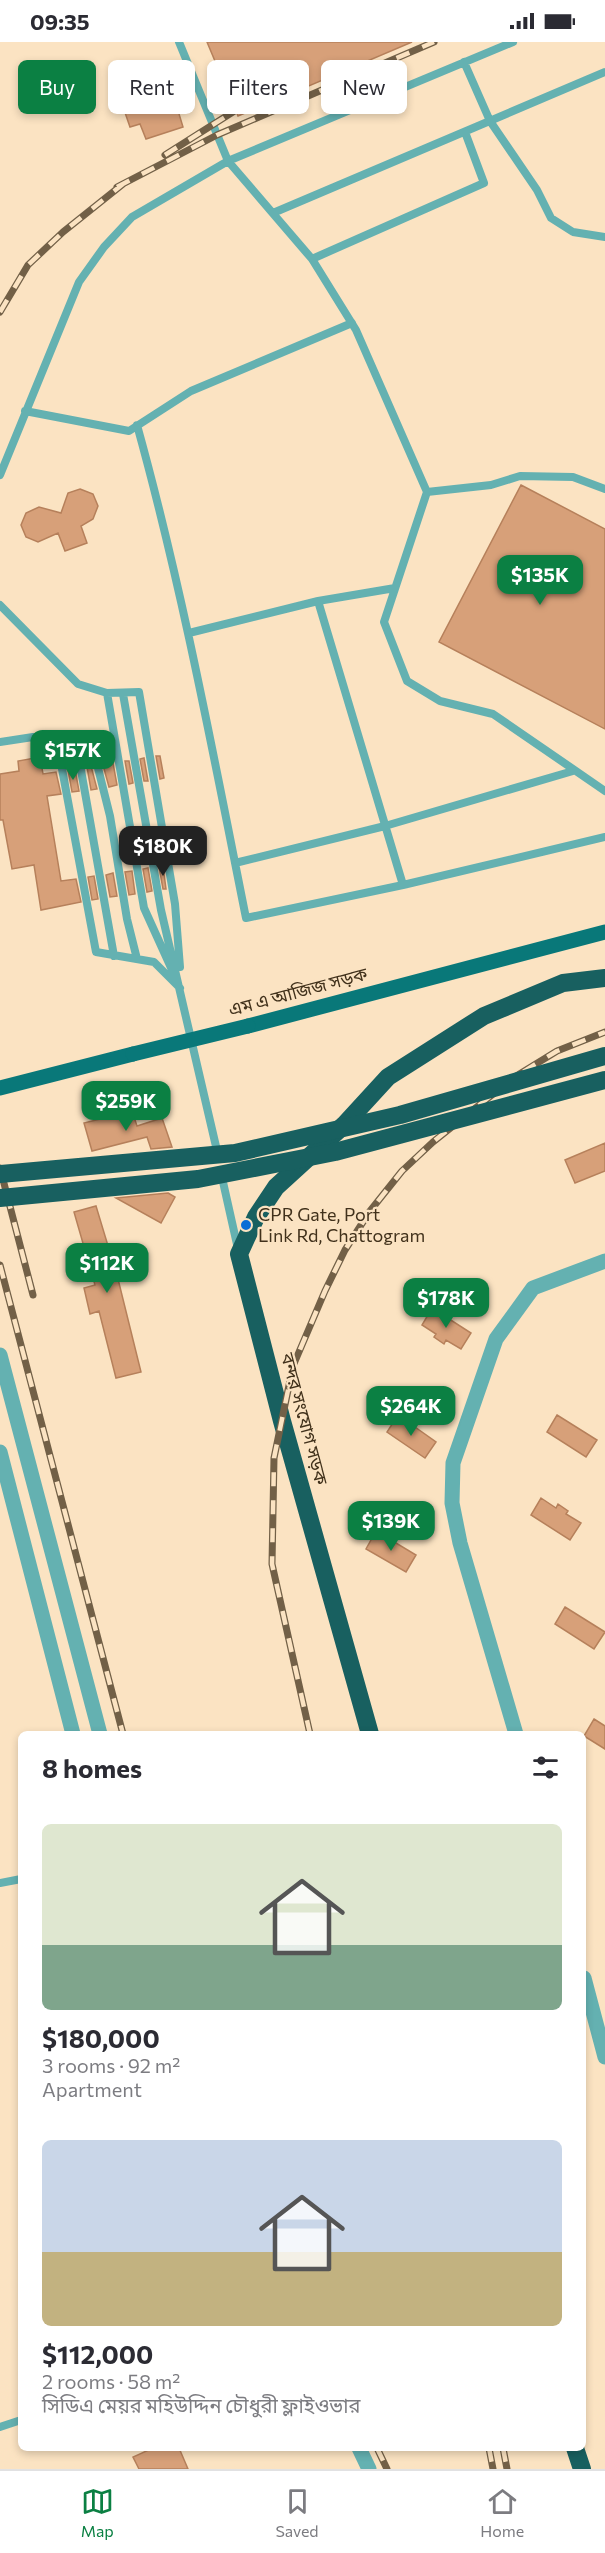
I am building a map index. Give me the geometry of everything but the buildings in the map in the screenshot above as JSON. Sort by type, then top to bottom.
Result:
[{"type":"highway","points":[[239,1254],[255,1216],[276,1187],[403,1066],[484,1016],[562,983],[605,978]]},
{"type":"highway","points":[[0,1174],[235,1153],[400,1115],[605,1056]]},
{"type":"highway","points":[[0,1198],[198,1179],[335,1152],[605,1080]]},
{"type":"highway","name":"বন্দর সংযোগ সড়ক","points":[[239,1254],[282,1421],[369,1731]]},
{"type":"highway","points":[[577,2451],[582,2469]]},
{"type":"main road","name":"এম এ আজিজ সড়ক","points":[[0,1088],[248,1026],[605,932]]},
{"type":"street","points":[[515,1731],[460,1543],[452,1503],[453,1463],[496,1339],[532,1288],[605,1261]]},
{"type":"street","points":[[0,1355],[99,1731]]},
{"type":"street","points":[[0,1452],[72,1731]]},
{"type":"street","points":[[586,1986],[605,2057]]},
{"type":"street","points":[[360,2451],[369,2469]]},
{"type":"lane","points":[[179,42],[228,161],[312,259],[352,323],[427,492],[384,622],[407,681],[440,701],[492,714],[605,791]]},
{"type":"lane","points":[[0,475],[80,282],[104,247],[132,217],[228,161],[513,42]]},
{"type":"lane","points":[[464,62],[490,121],[537,190],[550,218],[573,232],[605,237]]},
{"type":"lane","points":[[273,213],[605,72]]},
{"type":"lane","points":[[312,259],[484,183],[465,132]]},
{"type":"lane","points":[[25,411],[129,431],[191,391],[352,323]]},
{"type":"lane","points":[[137,425],[159,502],[189,633],[246,918],[403,885],[605,837]]},
{"type":"lane","points":[[427,492],[491,484],[520,476],[573,477],[605,489]]},
{"type":"lane","points":[[189,633],[318,601],[395,588]]},
{"type":"lane","points":[[318,601],[403,885]]},
{"type":"lane","points":[[0,605],[78,684],[107,693],[139,692],[175,904],[182,989]]},
{"type":"lane","points":[[107,693],[144,908],[182,989]]},
{"type":"lane","points":[[123,694],[161,910],[182,989]]},
{"type":"lane","points":[[0,742],[33,737],[57,742],[91,740],[110,816],[127,919],[137,959]]},
{"type":"lane","points":[[57,742],[96,952],[154,962],[182,989]]},
{"type":"lane","points":[[76,742],[114,956]]},
{"type":"lane","points":[[235,863],[385,826],[573,771]]},
{"type":"lane","name":"বন্দর সংযোগ সড়ক","points":[[182,989],[239,1254]]},
{"type":"lane","points":[[0,1883],[18,1880]]},
{"type":"lane","points":[[0,2427],[18,2421]]},
{"type":"railway","points":[[117,187],[217,135],[434,42]]},
{"type":"railway","points":[[165,155],[230,114]]},
{"type":"railway","points":[[0,312],[28,265],[63,232],[123,184]]},
{"type":"railway","points":[[309,1731],[272,1564],[274,1458],[293,1366],[345,1250],[370,1211],[402,1171],[433,1142],[513,1078],[557,1051],[605,1032]]},
{"type":"railway","points":[[0,1168],[33,1295]]},
{"type":"railway","points":[[0,1265],[122,1731]]},
{"type":"railway","points":[[378,2451],[387,2469]]},
{"type":"railway","points":[[490,2451],[493,2469]]},
{"type":"railway","points":[[504,2451],[507,2469]]},
{"type":"place","name":"CPR Gate, Port Link Rd, Chattogram","points":[[246,1225]]}]
